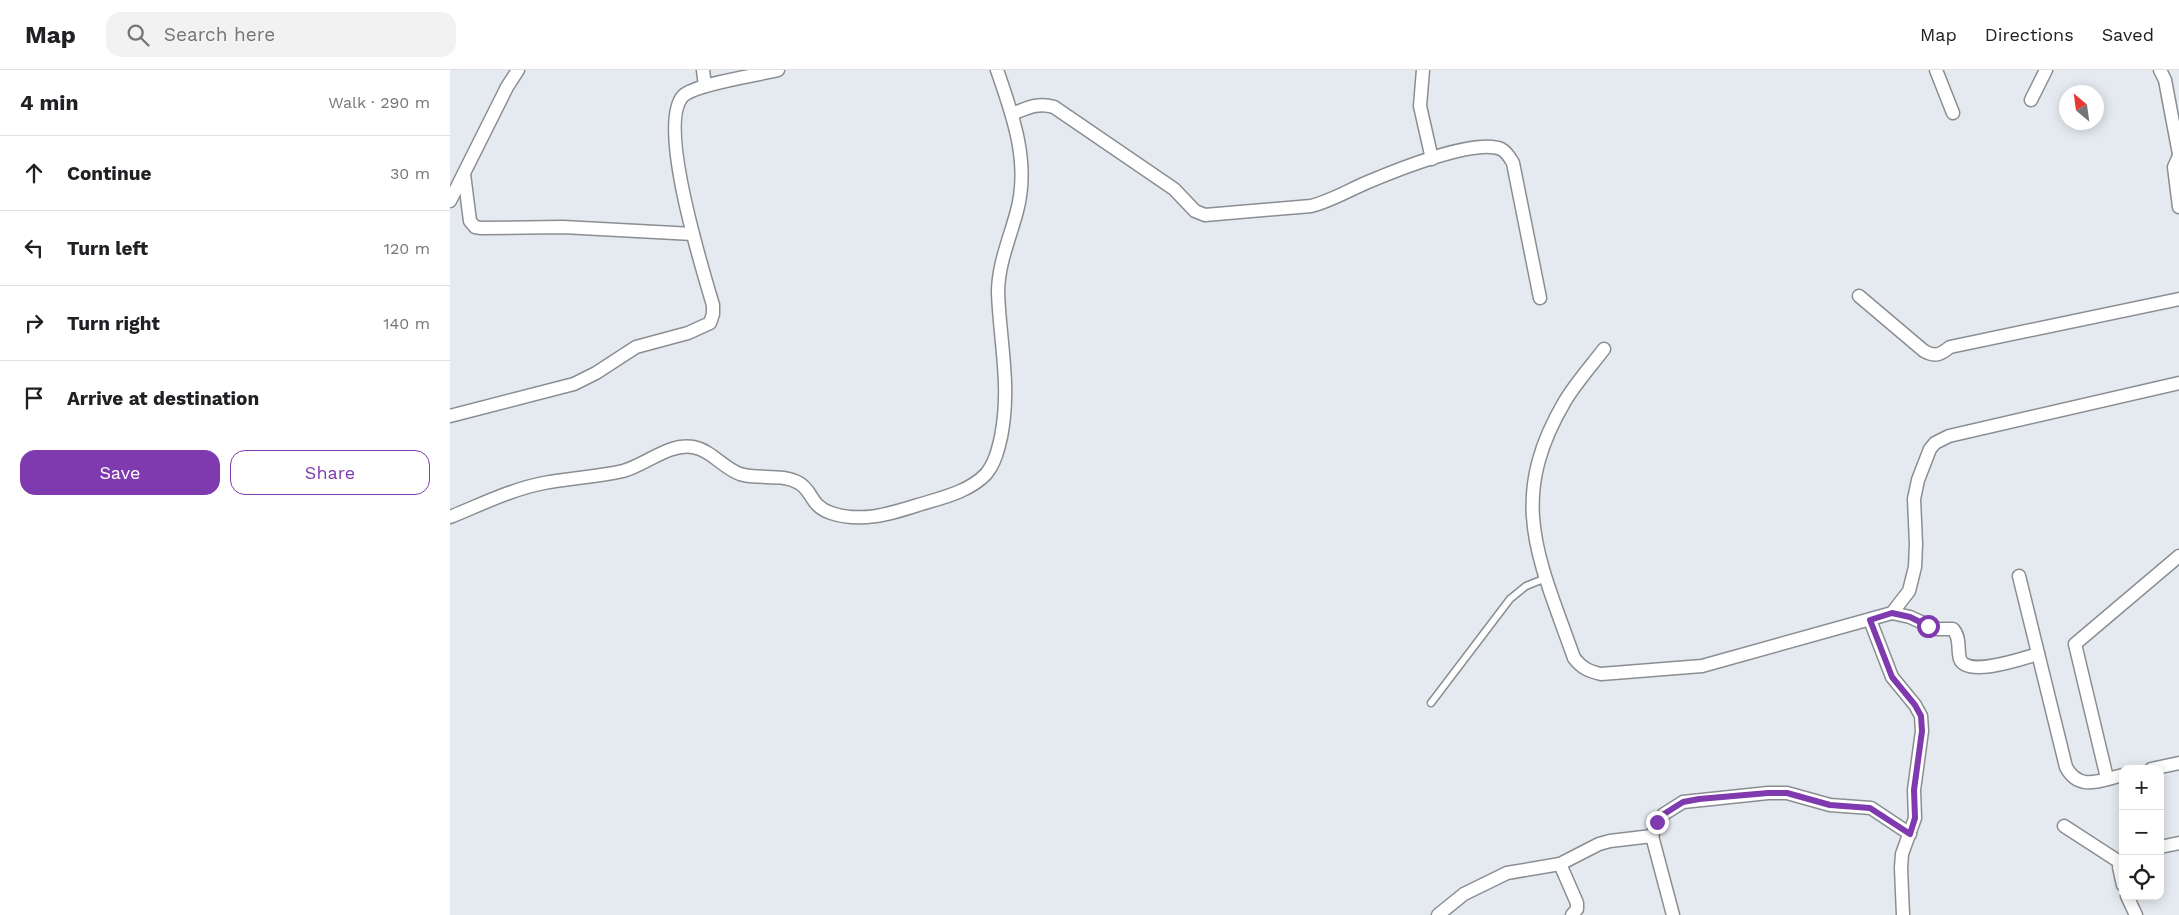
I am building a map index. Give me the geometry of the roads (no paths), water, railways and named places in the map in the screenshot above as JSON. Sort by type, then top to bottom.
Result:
[{"type":"street","points":[[450,201],[507,87],[518,70]]},
{"type":"street","points":[[703,70],[705,86]]},
{"type":"street","points":[[450,416],[574,384],[596,373],[636,347],[688,333],[710,323],[713,314],[713,304],[686,209],[674,124],[678,104],[684,95],[705,86],[778,70]]},
{"type":"street","points":[[450,517],[542,483],[624,470],[678,447],[694,447],[705,451],[728,468],[742,474],[789,479],[798,482],[804,487],[814,503],[822,510],[844,516],[861,518],[878,516],[953,494],[972,485],[985,474],[994,461],[1006,411],[1006,376],[998,275],[1018,210],[1023,179],[1021,150],[1012,114],[997,70]]},
{"type":"street","points":[[1423,70],[1420,106],[1432,159]]},
{"type":"street","points":[[1936,70],[1954,113]]},
{"type":"street","points":[[2031,100],[2046,70]]},
{"type":"street","points":[[2162,71],[2179,155],[2174,167],[2179,208]]},
{"type":"street","points":[[1012,114],[1034,105],[1044,104],[1054,107],[1174,189],[1195,211],[1205,215],[1311,206],[1324,203],[1368,182],[1449,153],[1486,147],[1500,149],[1509,155],[1513,163],[1540,298]]},
{"type":"street","points":[[464,174],[470,221],[475,226],[481,228],[563,227],[693,234]]},
{"type":"street","points":[[1860,296],[1924,351],[1933,356],[1941,354],[1950,348],[2179,300]]},
{"type":"street","points":[[1604,349],[1566,399],[1540,456],[1533,484],[1532,513],[1536,544],[1574,658],[1580,666],[1590,672],[1601,674],[1702,666],[1892,613],[1910,617],[1936,629],[1953,629],[1957,634],[1960,660],[1971,668],[1984,668],[2038,654]]},
{"type":"street","points":[[1892,613],[1909,590],[1916,544],[1914,499],[1926,456],[1935,443],[1949,436],[2179,383]]},
{"type":"street","points":[[2107,778],[2075,644],[2179,556]]},
{"type":"street","points":[[2019,576],[2066,767],[2071,776],[2078,781],[2089,783],[2119,776]]},
{"type":"street","points":[[1870,620],[1892,677],[1915,705],[1921,716],[1922,731],[1914,790],[1915,818],[1902,854],[1903,915]]},
{"type":"street","points":[[2164,766],[2179,763]]},
{"type":"street","points":[[1673,915],[1652,836],[1657,822],[1664,814],[1683,802],[1768,793],[1787,793],[1840,807],[1870,808],[1910,834]]},
{"type":"street","points":[[2064,826],[2119,860]]},
{"type":"street","points":[[1438,915],[1464,894],[1483,883],[1507,873],[1560,864],[1599,844],[1652,836]]},
{"type":"street","points":[[2164,845],[2179,843]]},
{"type":"street","points":[[1560,864],[1577,903],[1577,909],[1572,915]]},
{"type":"street","points":[[2130,900],[2136,915]]},
{"type":"lane","points":[[1431,703],[1510,599],[1526,586],[1546,578]]}]
